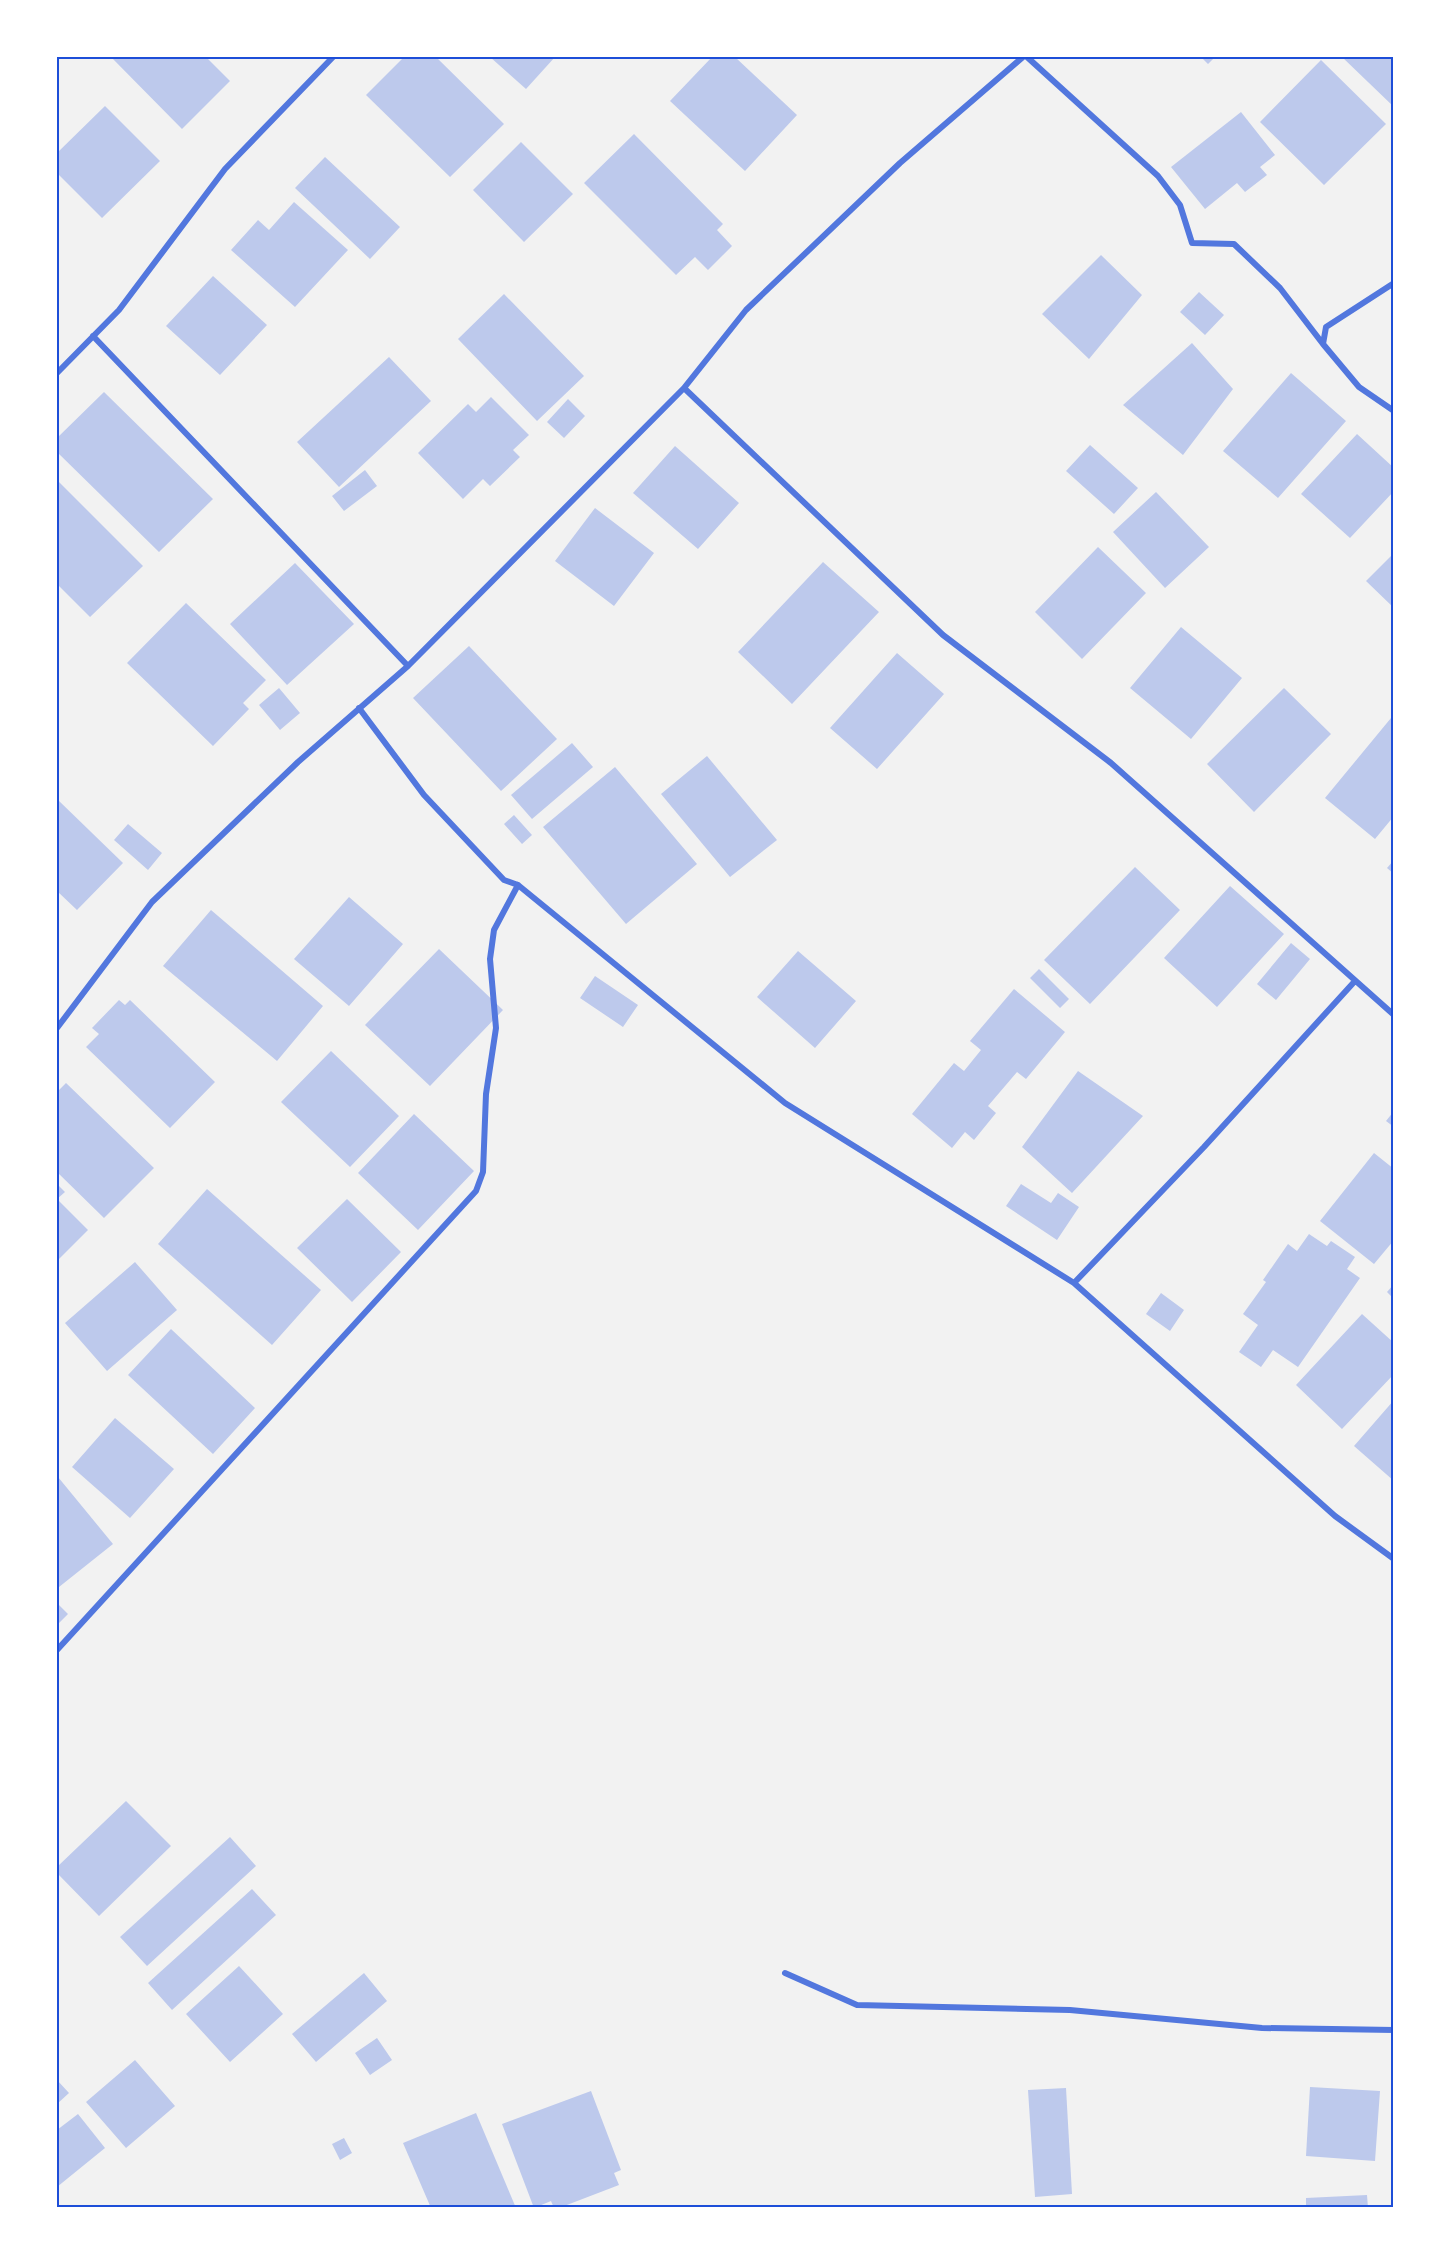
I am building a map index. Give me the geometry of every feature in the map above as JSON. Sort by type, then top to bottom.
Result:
[{"type":"street","points":[[57,373],[119,310],[225,169],[333,57]]},
{"type":"street","points":[[57,1029],[152,902],[289,771],[408,666],[684,388],[746,310],[900,163],[1025,57],[1158,176],[1180,205],[1192,243],[1234,244],[1280,288],[1359,387],[1394,411]]},
{"type":"street","points":[[1323,344],[1326,327],[1394,283]]},
{"type":"street","points":[[93,336],[408,666]]},
{"type":"street","points":[[684,388],[943,636],[1111,763],[1394,1015]]},
{"type":"street","points":[[359,708],[424,795],[504,880],[518,885],[785,1103],[1074,1283],[1335,1516],[1394,1559]]},
{"type":"street","points":[[57,1650],[476,1191],[483,1172],[486,1094],[496,1028],[490,959],[494,930],[518,885]]},
{"type":"street","points":[[1074,1283],[1204,1147],[1355,981]]},
{"type":"street","points":[[785,1973],[858,2005],[1070,2010],[1262,2028],[1394,2030]]},
{"type":"building","points":[[111,57],[206,57],[230,81],[182,129]]},
{"type":"building","points":[[404,57],[436,57],[504,124],[450,177],[366,95]]},
{"type":"building","points":[[490,57],[555,57],[526,89]]},
{"type":"building","points":[[712,57],[735,57],[797,115],[745,171],[670,101]]},
{"type":"building","points":[[1201,57],[1215,57],[1208,64]]},
{"type":"building","points":[[1342,57],[1394,57],[1394,107]]},
{"type":"building","points":[[1321,60],[1386,124],[1324,185],[1260,122]]},
{"type":"building","points":[[105,106],[160,161],[102,218],[57,173],[57,153]]},
{"type":"building","points":[[1241,112],[1275,155],[1260,167],[1267,175],[1245,192],[1237,183],[1205,209],[1171,167]]},
{"type":"building","points":[[634,134],[723,224],[717,230],[732,246],[708,270],[695,257],[676,275],[584,183]]},
{"type":"building","points":[[521,142],[573,194],[524,242],[473,190]]},
{"type":"building","points":[[325,157],[400,227],[370,259],[295,188]]},
{"type":"building","points":[[294,202],[348,250],[295,307],[231,250],[258,220],[269,230]]},
{"type":"building","points":[[1101,255],[1142,295],[1089,359],[1042,314]]},
{"type":"building","points":[[213,276],[267,325],[220,375],[166,326]]},
{"type":"building","points":[[1199,292],[1224,315],[1205,335],[1180,312]]},
{"type":"building","points":[[504,294],[584,376],[537,421],[458,339]]},
{"type":"building","points":[[1192,343],[1233,389],[1183,455],[1123,405]]},
{"type":"building","points":[[389,357],[431,401],[339,487],[297,442]]},
{"type":"building","points":[[1291,373],[1346,421],[1278,498],[1223,451]]},
{"type":"building","points":[[104,392],[213,499],[159,552],[57,452],[57,438]]},
{"type":"building","points":[[491,397],[529,435],[513,450],[520,457],[490,486],[483,479],[463,499],[418,453],[468,404],[476,412]]},
{"type":"building","points":[[568,399],[585,416],[564,438],[547,422]]},
{"type":"building","points":[[1357,434],[1394,468],[1394,491],[1350,538],[1301,494]]},
{"type":"building","points":[[1090,445],[1138,488],[1114,514],[1066,471]]},
{"type":"building","points":[[675,446],[739,503],[698,549],[633,493]]},
{"type":"building","points":[[365,470],[377,486],[344,511],[332,496]]},
{"type":"building","points":[[57,480],[143,566],[90,617],[57,584]]},
{"type":"building","points":[[1156,492],[1209,547],[1165,588],[1113,532]]},
{"type":"building","points":[[595,508],[654,553],[614,606],[555,561]]},
{"type":"building","points":[[1098,547],[1146,593],[1082,659],[1035,612]]},
{"type":"building","points":[[1394,553],[1394,608],[1366,581]]},
{"type":"building","points":[[823,562],[879,612],[792,704],[738,652]]},
{"type":"building","points":[[295,563],[354,624],[287,685],[230,624]]},
{"type":"building","points":[[186,603],[266,680],[243,703],[249,709],[213,746],[127,663]]},
{"type":"building","points":[[1181,627],[1242,678],[1191,739],[1130,688]]},
{"type":"building","points":[[469,646],[557,739],[501,791],[413,698]]},
{"type":"building","points":[[897,653],[944,694],[877,769],[830,728]]},
{"type":"building","points":[[279,688],[300,713],[280,730],[259,705]]},
{"type":"building","points":[[1284,688],[1331,734],[1254,812],[1207,764]]},
{"type":"building","points":[[1391,718],[1394,721],[1394,816],[1375,839],[1325,798]]},
{"type":"building","points":[[572,743],[593,767],[532,819],[511,795]]},
{"type":"building","points":[[707,756],[777,840],[730,877],[661,794]]},
{"type":"building","points":[[615,767],[697,864],[626,924],[543,827]]},
{"type":"building","points":[[57,799],[123,863],[77,910],[57,891]]},
{"type":"building","points":[[514,815],[532,835],[522,844],[504,824]]},
{"type":"building","points":[[128,824],[162,853],[148,870],[114,840]]},
{"type":"building","points":[[1394,860],[1394,874],[1387,868]]},
{"type":"building","points":[[1135,867],[1180,910],[1090,1004],[1044,960]]},
{"type":"building","points":[[1230,886],[1284,934],[1217,1007],[1164,958]]},
{"type":"building","points":[[349,897],[403,944],[349,1006],[294,959]]},
{"type":"building","points":[[211,910],[323,1006],[277,1061],[163,966]]},
{"type":"building","points":[[1291,943],[1310,959],[1276,1000],[1257,984]]},
{"type":"building","points":[[439,949],[503,1010],[430,1086],[365,1025]]},
{"type":"building","points":[[798,951],[856,1001],[815,1048],[757,997]]},
{"type":"building","points":[[1039,969],[1069,999],[1060,1008],[1030,978]]},
{"type":"building","points":[[595,976],[638,1005],[623,1027],[580,998]]},
{"type":"building","points":[[1014,989],[1065,1032],[1026,1079],[1017,1072],[988,1106],[996,1113],[974,1140],[965,1132],[952,1148],[912,1114],[954,1063],[964,1071],[981,1050],[970,1041]]},
{"type":"building","points":[[119,1000],[125,1005],[130,1000],[215,1082],[170,1128],[86,1047],[99,1034],[92,1028]]},
{"type":"building","points":[[331,1051],[399,1116],[350,1167],[281,1102]]},
{"type":"building","points":[[1078,1071],[1143,1116],[1072,1193],[1022,1147]]},
{"type":"building","points":[[66,1083],[154,1168],[104,1218],[57,1172],[57,1092]]},
{"type":"building","points":[[1394,1111],[1394,1127],[1386,1121]]},
{"type":"building","points":[[414,1114],[474,1171],[418,1230],[358,1173]]},
{"type":"building","points":[[1374,1153],[1394,1169],[1394,1240],[1374,1264],[1320,1221]]},
{"type":"building","points":[[57,1184],[65,1192],[57,1199]]},
{"type":"building","points":[[1021,1184],[1051,1203],[1058,1193],[1079,1207],[1057,1240],[1006,1206]]},
{"type":"building","points":[[207,1189],[321,1290],[272,1345],[158,1244]]},
{"type":"building","points":[[57,1199],[88,1230],[57,1261]]},
{"type":"building","points":[[347,1199],[401,1252],[352,1302],[297,1248]]},
{"type":"building","points":[[1309,1234],[1327,1246],[1331,1241],[1355,1257],[1347,1269],[1360,1278],[1298,1367],[1273,1350],[1261,1367],[1239,1352],[1258,1325],[1243,1314],[1266,1282],[1263,1280],[1288,1244],[1297,1251]]},
{"type":"building","points":[[135,1262],[177,1310],[107,1371],[65,1323]]},
{"type":"building","points":[[1394,1284],[1394,1299],[1387,1292]]},
{"type":"building","points":[[1161,1293],[1184,1310],[1170,1331],[1146,1314]]},
{"type":"building","points":[[1362,1314],[1394,1343],[1394,1374],[1342,1429],[1296,1385]]},
{"type":"building","points":[[171,1329],[255,1408],[213,1454],[128,1375]]},
{"type":"building","points":[[1394,1400],[1394,1481],[1354,1446]]},
{"type":"building","points":[[115,1418],[174,1469],[130,1518],[72,1467]]},
{"type":"building","points":[[58,1477],[113,1544],[59,1587],[57,1584]]},
{"type":"building","points":[[57,1603],[68,1614],[57,1625]]},
{"type":"building","points":[[126,1801],[171,1846],[99,1916],[57,1873],[57,1867]]},
{"type":"building","points":[[230,1837],[256,1866],[147,1966],[120,1937]]},
{"type":"building","points":[[252,1889],[276,1915],[172,2010],[148,1983]]},
{"type":"building","points":[[239,1966],[283,2014],[230,2062],[186,2014]]},
{"type":"building","points":[[364,1973],[387,2001],[316,2062],[292,2034]]},
{"type":"building","points":[[377,2038],[392,2060],[370,2075],[355,2053]]},
{"type":"building","points":[[135,2060],[175,2106],[126,2148],[86,2102]]},
{"type":"building","points":[[57,2080],[69,2093],[57,2104]]},
{"type":"building","points":[[1310,2087],[1380,2091],[1375,2161],[1306,2156]]},
{"type":"building","points":[[1066,2088],[1072,2194],[1035,2197],[1028,2090]]},
{"type":"building","points":[[591,2091],[621,2170],[614,2173],[619,2185],[559,2208],[554,2208],[551,2201],[534,2208],[502,2124]]},
{"type":"building","points":[[476,2113],[516,2208],[431,2208],[403,2143]]},
{"type":"building","points":[[78,2114],[105,2148],[57,2187],[57,2130]]},
{"type":"building","points":[[344,2138],[352,2153],[340,2160],[332,2144]]},
{"type":"building","points":[[1367,2195],[1368,2208],[1306,2208],[1306,2198]]}]
